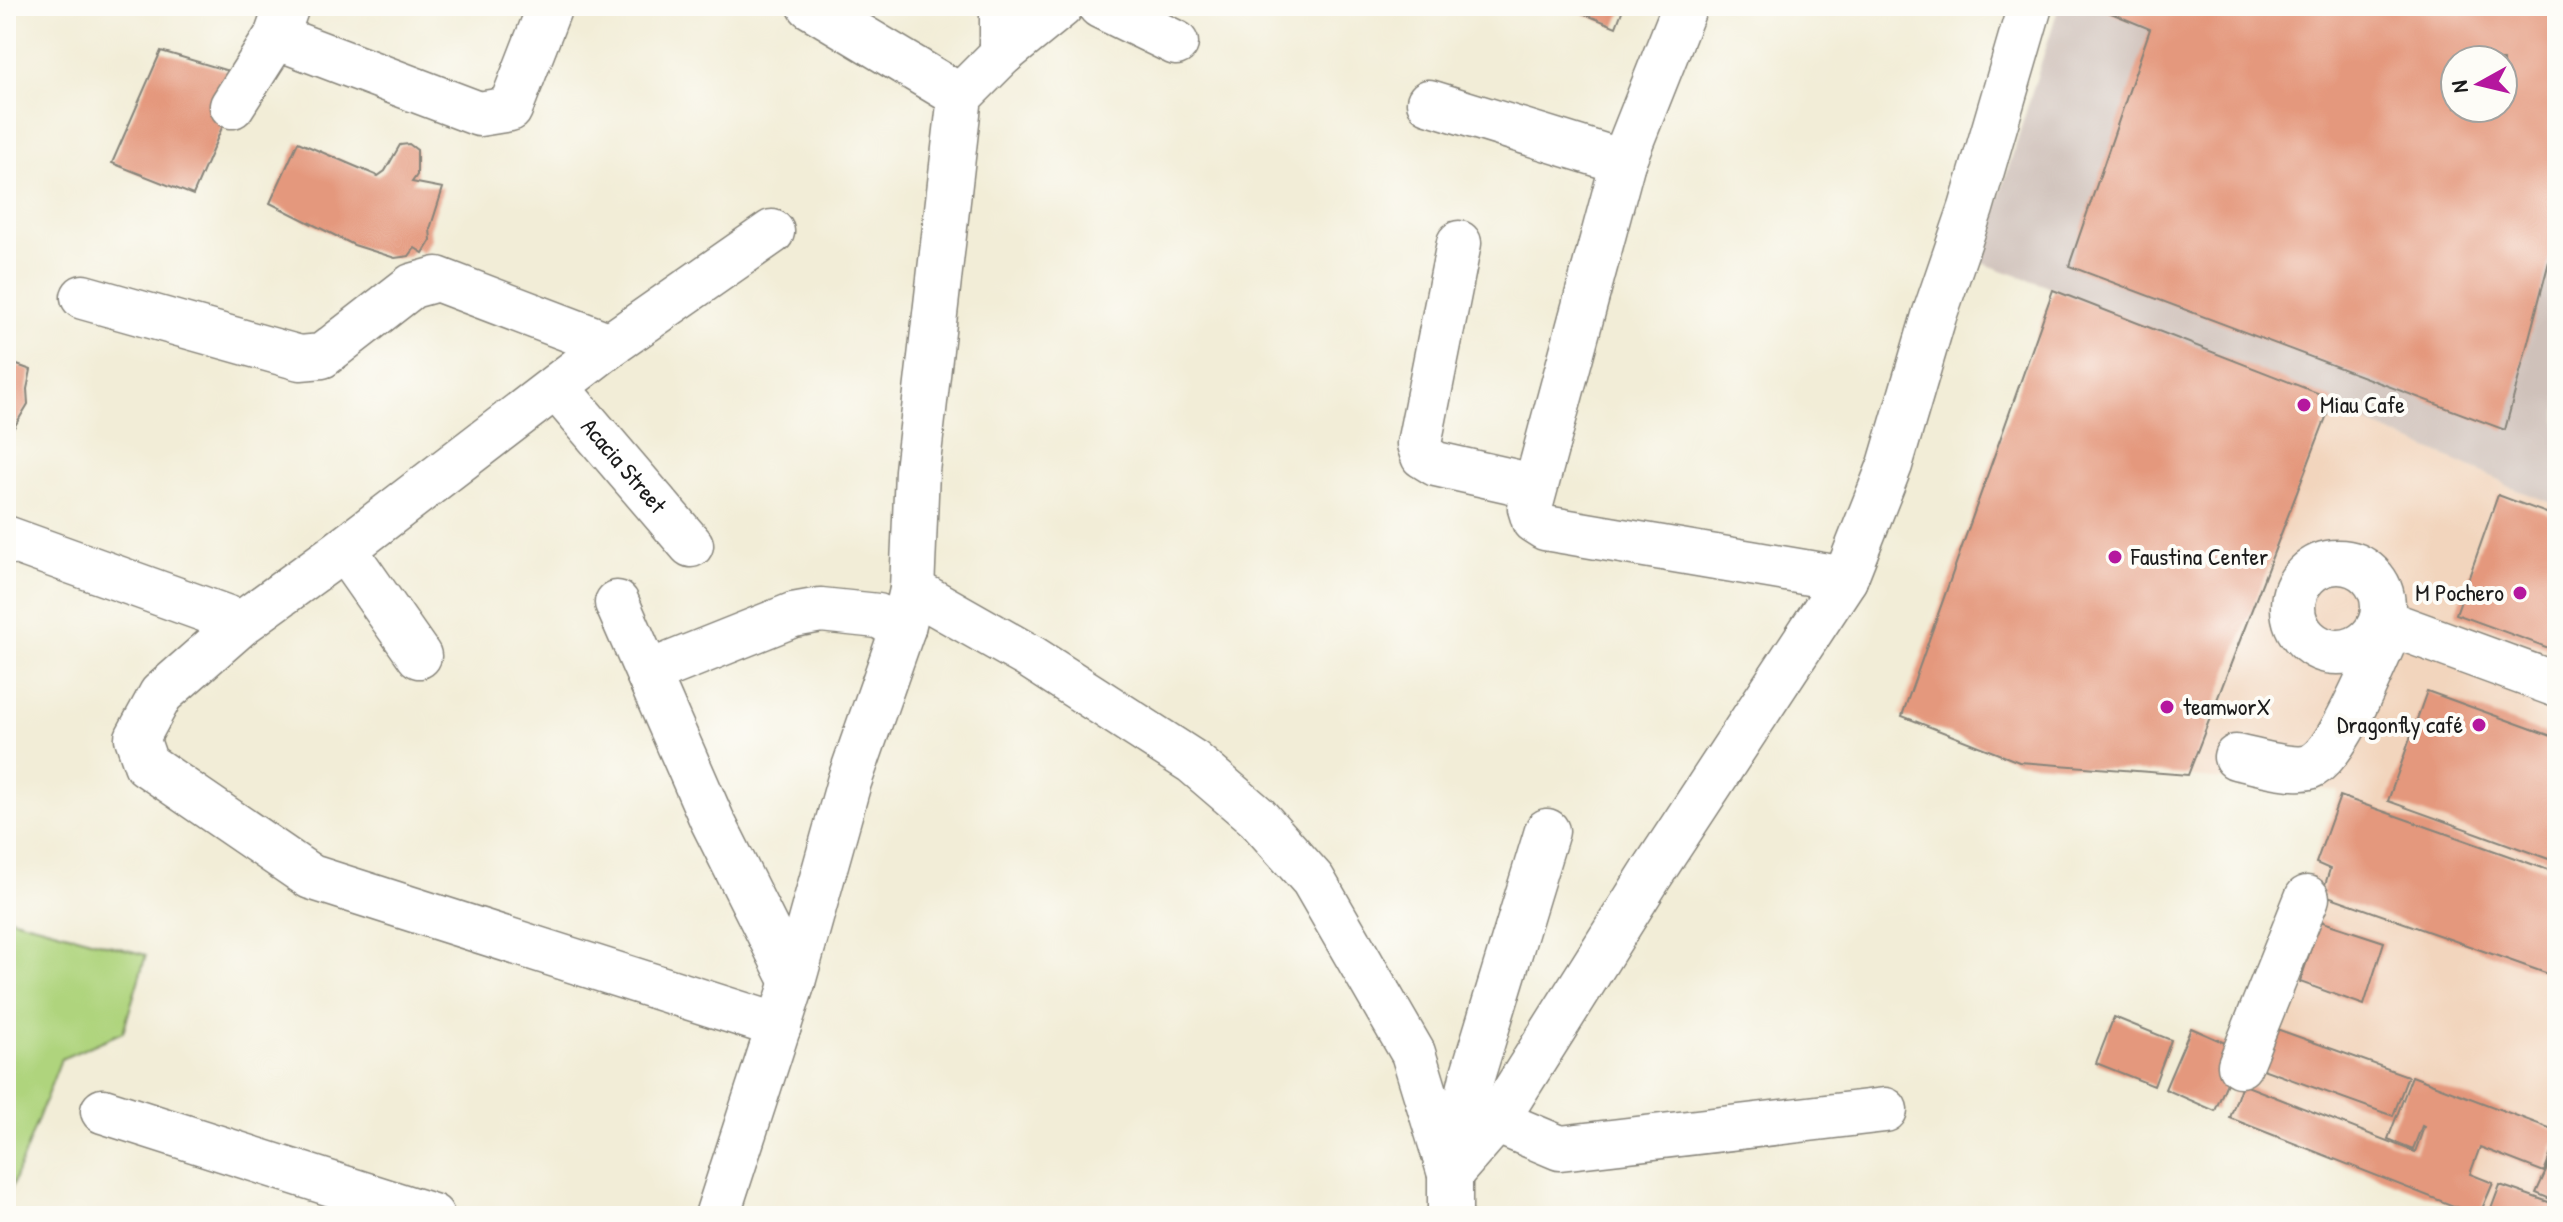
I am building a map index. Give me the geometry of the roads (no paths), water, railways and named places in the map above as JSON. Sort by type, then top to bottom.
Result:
[{"type":"street","points":[[232,106],[282,22],[479,114],[510,109],[550,6]]},
{"type":"street","points":[[810,6],[960,96]]},
{"type":"street","points":[[1002,6],[1002,54]]},
{"type":"street","points":[[717,1216],[793,982],[849,782],[907,609],[917,471],[960,96],[1002,54],[1061,6]]},
{"type":"street","points":[[1100,6],[1176,43]]},
{"type":"street","points":[[1685,6],[1623,162],[1530,508],[1534,521],[1545,528],[1845,579]]},
{"type":"street","points":[[1450,1195],[1650,876],[1845,579],[1890,465],[1934,316],[1971,208],[2030,6]]},
{"type":"street","points":[[1429,102],[1623,162]]},
{"type":"street","points":[[772,232],[610,345],[344,549],[242,623],[161,694],[137,738],[146,764],[311,877],[779,1026]]},
{"type":"street","points":[[1459,243],[1419,444],[1423,456],[1436,464],[1534,486]]},
{"type":"street","points":[[83,297],[300,358],[322,356],[412,286],[437,279],[610,345]]},
{"type":"street","name":"Acacia Street","points":[[556,387],[691,545]]},
{"type":"street","points":[[6,538],[242,623]]},
{"type":"street","points":[[344,549],[419,656]]},
{"type":"street","points":[[617,603],[712,820],[793,982]]},
{"type":"street","points":[[648,673],[793,615],[821,610],[878,616],[907,609],[1032,658],[1193,762],[1257,817],[1313,880],[1413,1053],[1450,1195]]},
{"type":"street","points":[[2236,757],[2298,768],[2322,759],[2346,723],[2387,622],[2557,685]]},
{"type":"street","points":[[1450,1195],[1472,1077],[1547,831]]},
{"type":"street","points":[[2240,1065],[2307,898]]},
{"type":"street","points":[[1496,1121],[1560,1148],[1885,1110]]},
{"type":"street","points":[[103,1111],[432,1216]]},
{"type":"place","name":"Miau Cafe","points":[[2304,405]]},
{"type":"place","name":"Faustina Center","points":[[2115,557]]},
{"type":"place","name":"M Pochero","points":[[2520,593]]},
{"type":"place","name":"teamworX","points":[[2167,707]]},
{"type":"place","name":"Dragonfly café","points":[[2479,725]]}]
